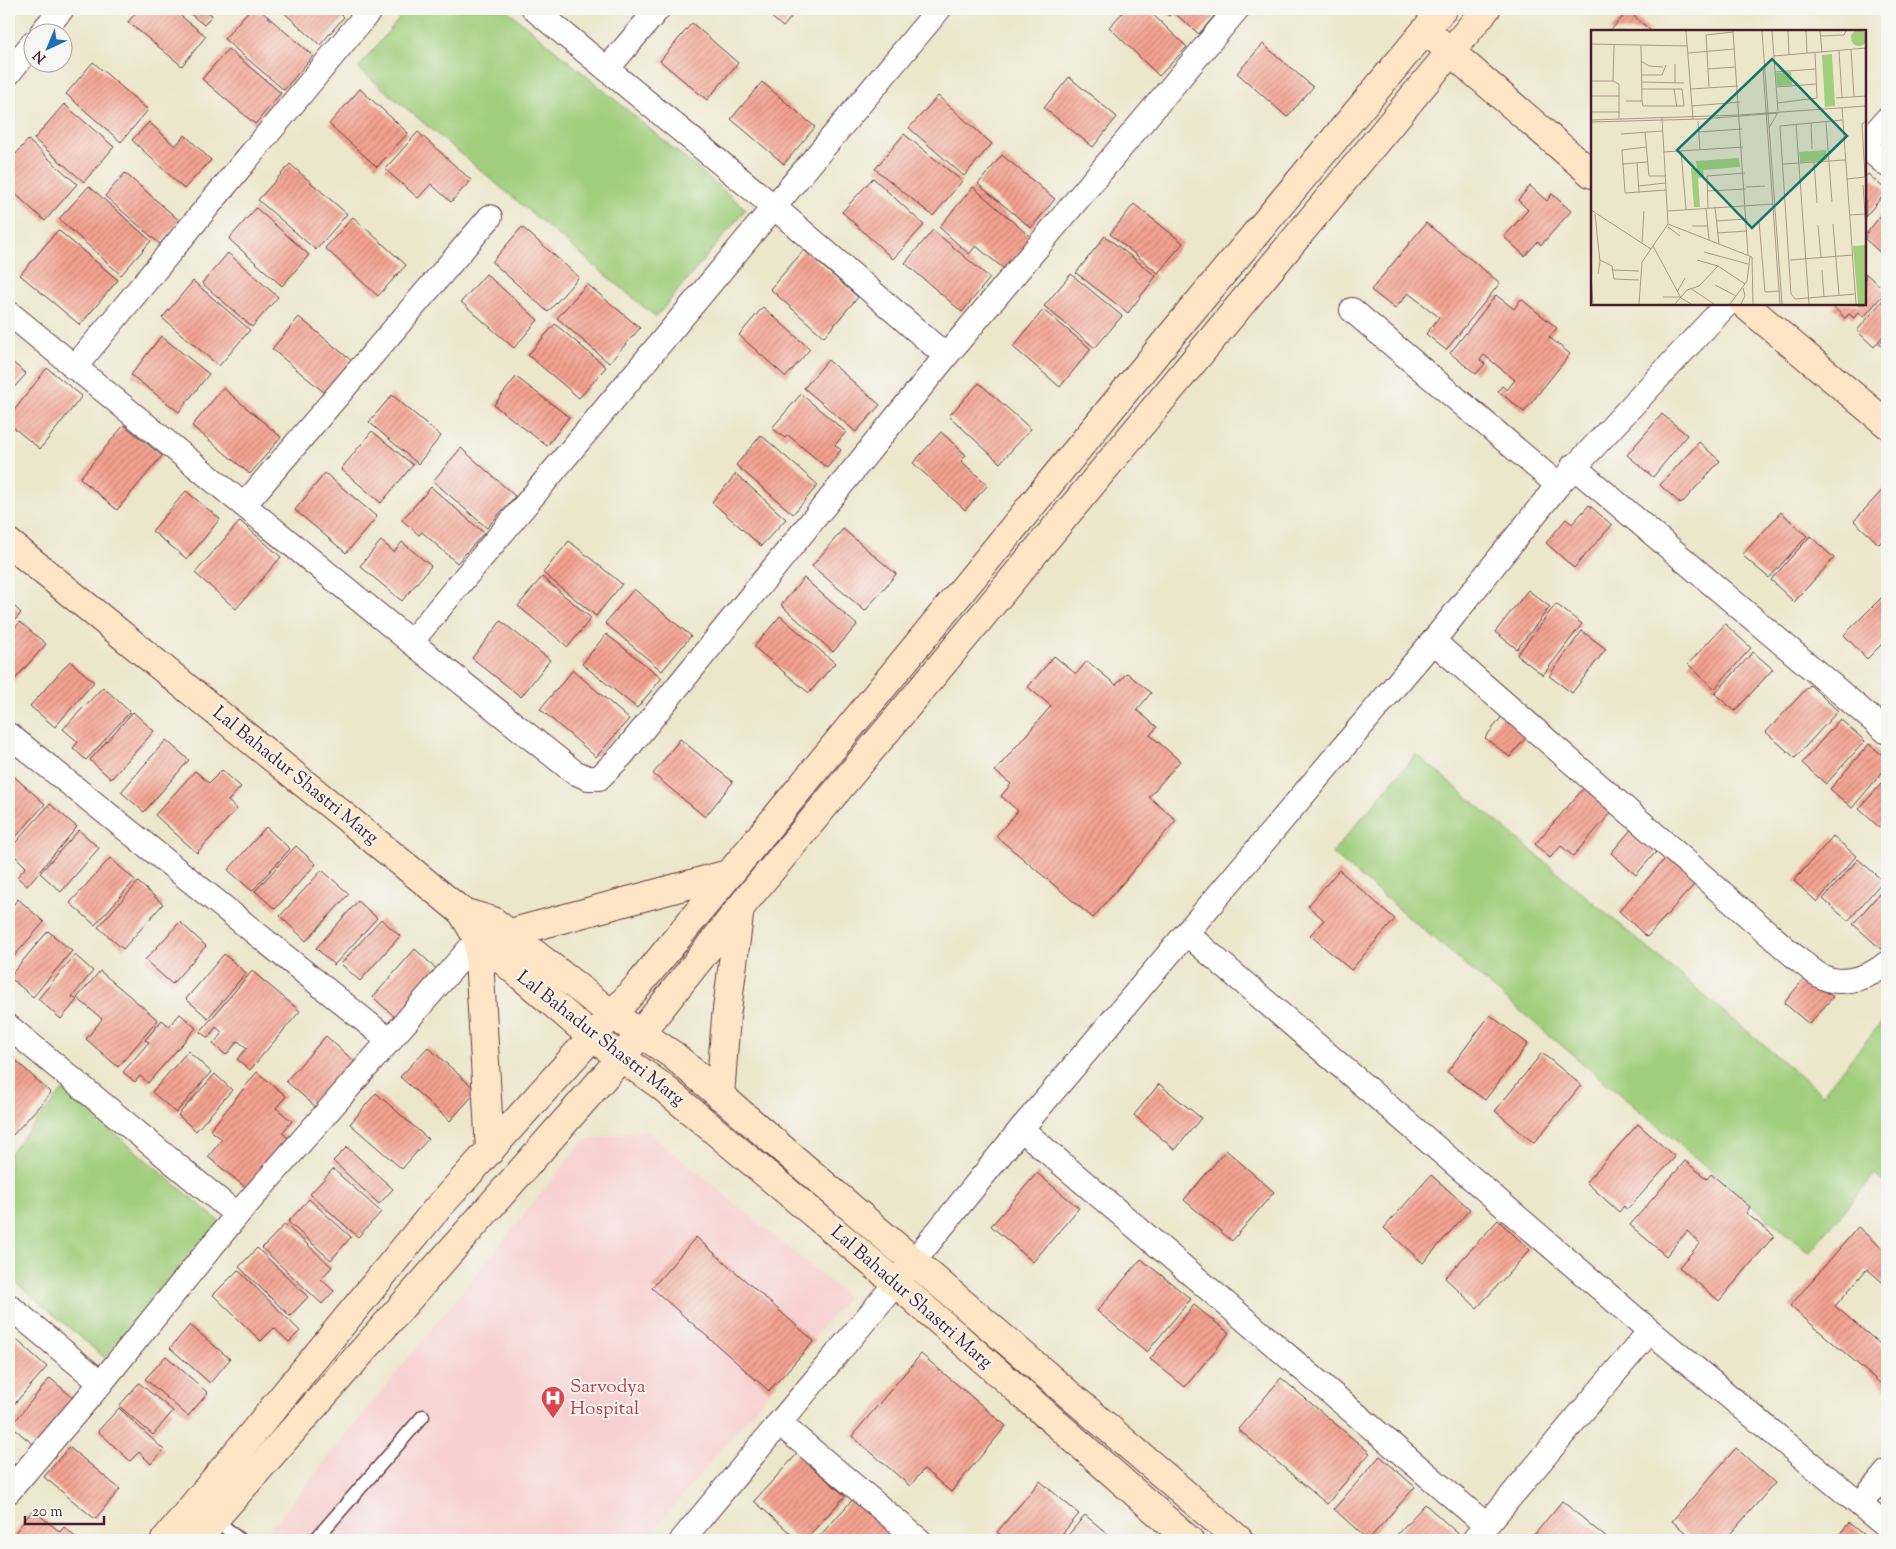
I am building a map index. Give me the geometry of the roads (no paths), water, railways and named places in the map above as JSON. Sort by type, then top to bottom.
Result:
[{"type":"street","points":[[51,22],[62,9]]},
{"type":"street","points":[[74,368],[371,9]]},
{"type":"street","points":[[534,9],[774,208],[946,356]]},
{"type":"street","points":[[607,69],[658,9]]},
{"type":"street","points":[[411,642],[939,9]]},
{"type":"street","points":[[9,313],[411,642],[574,772],[588,778],[599,778],[622,755],[946,356],[1236,9]]},
{"type":"street","points":[[165,1540],[435,1211],[613,1015],[1163,345],[1443,9]]},
{"type":"street","points":[[196,1540],[621,1058],[741,907],[1486,9]]},
{"type":"street","points":[[1426,30],[1591,173]]},
{"type":"street","points":[[9,73],[22,57]]},
{"type":"street","points":[[1866,144],[1887,120]]},
{"type":"street","points":[[1866,146],[1887,165]]},
{"type":"street","points":[[244,505],[490,217]]},
{"type":"street","points":[[682,1540],[896,1283],[1020,1129],[1187,934],[1433,640],[1574,466],[1726,305]]},
{"type":"street","points":[[1745,305],[1887,424]]},
{"type":"street","points":[[1352,310],[1558,485]]},
{"type":"street","points":[[1163,345],[1189,366]]},
{"type":"street","points":[[1574,466],[1887,732]]},
{"type":"street","name":"Lal Bahadur Shastri Marg","points":[[9,543],[462,912],[494,931],[592,1037],[666,1090],[896,1283],[1189,1540]]},
{"type":"street","points":[[977,572],[1002,592]]},
{"type":"street","points":[[1433,640],[1800,961],[1825,978],[1848,980],[1878,972],[1887,963]]},
{"type":"street","points":[[9,735],[390,1041]]},
{"type":"street","points":[[9,1491],[101,1383],[237,1215],[390,1041],[494,931],[728,874]]},
{"type":"street","points":[[720,1096],[726,1017],[741,907]]},
{"type":"street","points":[[494,931],[640,1034],[673,1055],[1239,1540]]},
{"type":"street","points":[[490,1151],[494,931]]},
{"type":"street","points":[[1187,934],[1650,1332],[1887,1527]]},
{"type":"street","points":[[9,1027],[237,1215]]},
{"type":"street","points":[[1020,1129],[1480,1533],[1650,1332]]},
{"type":"street","points":[[9,1306],[101,1383]]},
{"type":"street","points":[[779,1423],[919,1540]]},
{"type":"street","points":[[1860,1504],[1887,1472]]},
{"type":"lane","points":[[315,1540],[423,1416]]},
{"type":"lane","points":[[214,1518],[240,1540]]},
{"type":"place","name":"Sarvodya Hospital","points":[[553,1419]]}]
